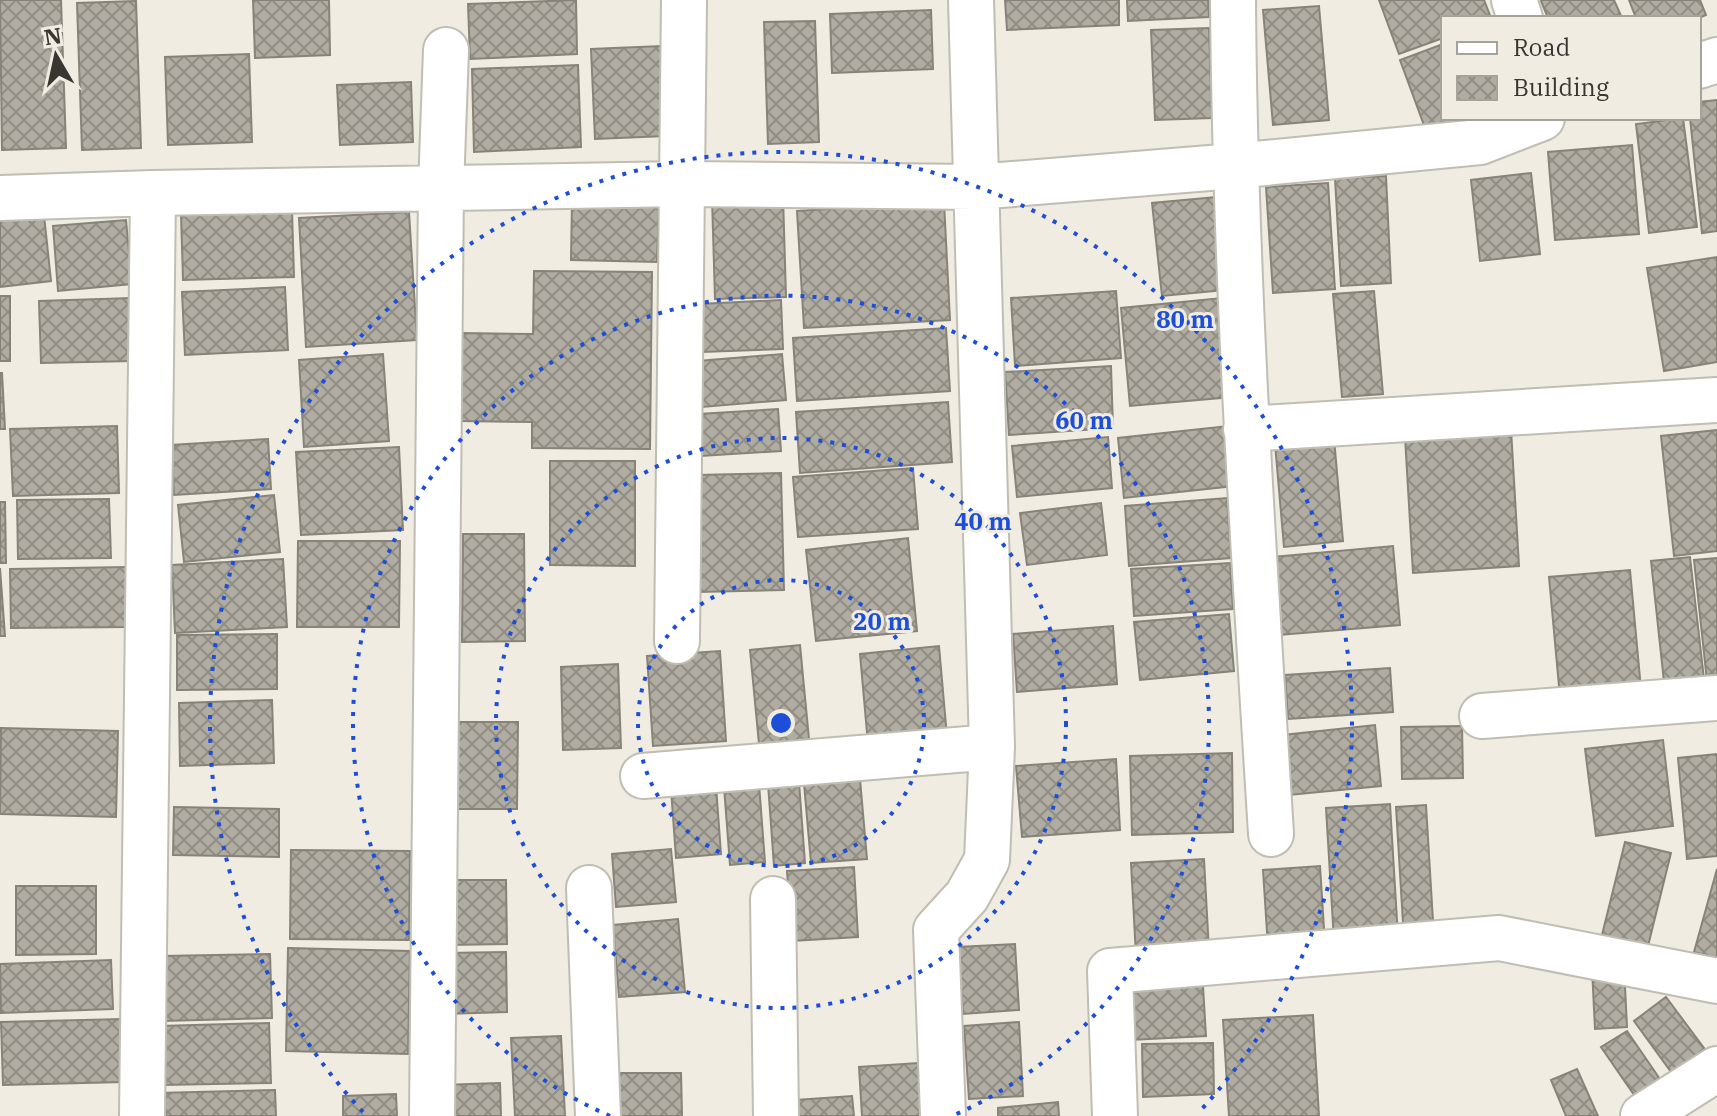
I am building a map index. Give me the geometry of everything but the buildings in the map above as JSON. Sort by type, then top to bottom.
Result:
[{"type":"street","points":[[677,641],[684,0]]},
{"type":"street","points":[[943,1116],[936,930],[967,896],[987,860],[992,747],[971,0]]},
{"type":"street","points":[[1233,0],[1234,166],[1246,429],[1271,834]]},
{"type":"street","points":[[432,1116],[441,188],[446,50]]},
{"type":"street","points":[[0,198],[683,184],[976,187],[1480,142],[1537,120]]},
{"type":"street","points":[[142,1116],[153,193]]},
{"type":"street","points":[[1246,429],[1717,400]]},
{"type":"street","points":[[1482,716],[1717,698]]},
{"type":"street","points":[[643,776],[992,747]]},
{"type":"street","points":[[589,888],[598,1116]]},
{"type":"street","points":[[773,899],[776,1116]]},
{"type":"street","points":[[1115,1116],[1110,971],[1499,938],[1717,981]]},
{"type":"street","points":[[1643,1116],[1717,1069]]}]
